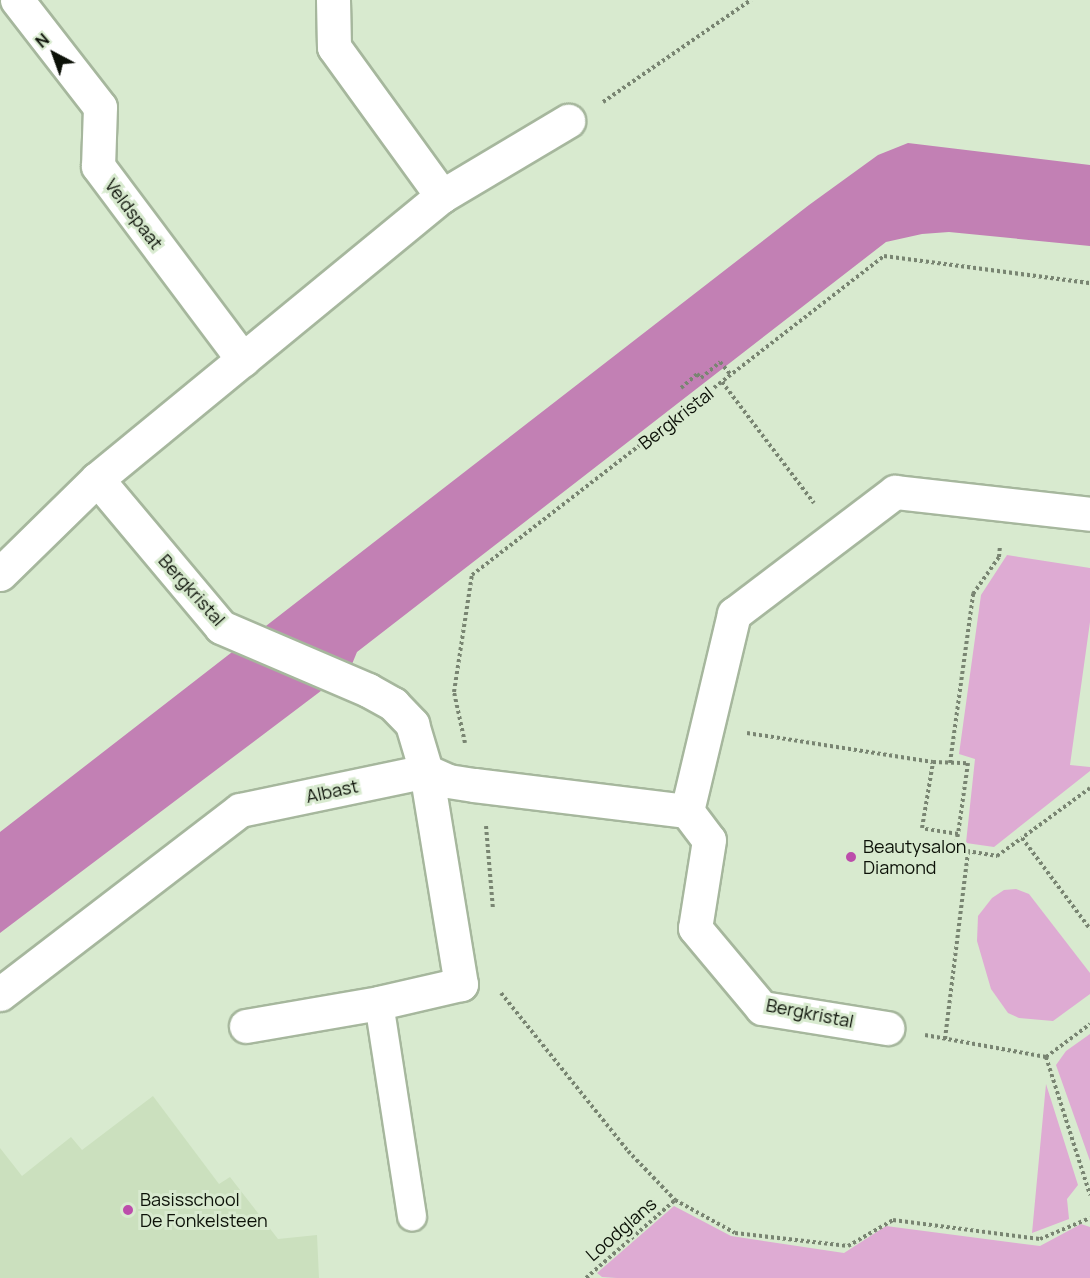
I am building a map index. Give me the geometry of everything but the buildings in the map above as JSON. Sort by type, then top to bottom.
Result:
[{"type":"street","name":"Veldspaat","points":[[17,0],[100,107],[98,166],[243,360]]},
{"type":"street","points":[[333,0],[334,47],[442,196]]},
{"type":"street","points":[[2,567],[97,479],[442,196],[568,121]]},
{"type":"street","name":"Bergkristal","points":[[97,479],[221,627],[368,690],[393,704],[412,723],[426,771]]},
{"type":"street","points":[[426,771],[448,781],[687,811],[734,614],[895,492],[1090,514]]},
{"type":"street","points":[[246,1026],[379,1003],[461,984],[426,771]]},
{"type":"street","name":"Albast","points":[[0,994],[240,810],[426,771]]},
{"type":"street","name":"Bergkristal","points":[[687,811],[709,840],[695,928],[762,1008],[886,1028]]},
{"type":"street","points":[[379,1003],[412,1216]]},
{"type":"path","points":[[568,121],[613,96],[751,0]]},
{"type":"path","name":"Bergkristal","points":[[493,914],[478,785],[454,692],[472,575],[884,256],[1090,283]]},
{"type":"path","points":[[681,388],[697,374],[701,378],[720,362],[731,375]]},
{"type":"path","points":[[722,382],[838,535]]},
{"type":"path","points":[[950,763],[973,594],[999,557],[1006,505]]},
{"type":"path","points":[[707,727],[933,762],[968,763],[955,849],[969,852],[997,856],[1090,788]]},
{"type":"path","points":[[933,762],[922,828],[958,834]]},
{"type":"path","points":[[1022,838],[1090,929]]},
{"type":"path","points":[[945,1039],[969,852]]},
{"type":"path","points":[[498,985],[503,998],[613,1133],[675,1200],[735,1233],[848,1246],[893,1220],[1040,1239],[1090,1218]]},
{"type":"path","points":[[886,1028],[1046,1057],[1090,1023]]},
{"type":"path","points":[[1046,1057],[1090,1195]]},
{"type":"path","name":"Loodglans","points":[[586,1278],[675,1200]]},
{"type":"shaded area","points":[[908,143],[1090,165],[1090,246],[949,232],[922,234],[886,242],[357,652],[350,669],[0,933],[0,832],[809,205],[878,155]]},
{"type":"shaded area","points":[[1007,555],[1090,568],[1090,622],[1070,765],[1090,767],[1090,771],[994,847],[966,843],[975,759],[959,754],[981,595]]},
{"type":"shaded area","points":[[1016,889],[1029,894],[1090,973],[1090,994],[1053,1021],[1019,1018],[1008,1013],[991,989],[977,941],[978,916],[992,898],[1004,890]]},
{"type":"shaded area","points":[[1090,1034],[1090,1161],[1056,1065],[1066,1051]]},
{"type":"shaded area","points":[[1046,1084],[1078,1185],[1067,1199],[1069,1219],[1032,1233]]},
{"type":"shaded area","name":"Basisschool De Fonkelsteen","points":[[153,1096],[219,1184],[230,1177],[278,1239],[317,1235],[319,1278],[0,1278],[0,1148],[22,1176],[71,1137],[82,1150]]},
{"type":"shaded area","points":[[674,1206],[731,1236],[844,1253],[886,1226],[1040,1246],[1081,1224],[1090,1227],[1090,1278],[617,1278],[602,1277],[597,1273]]},
{"type":"place","name":"Beautysalon Diamond","points":[[851,857]]},
{"type":"place","name":"Basisschool De Fonkelsteen","points":[[128,1210]]}]
